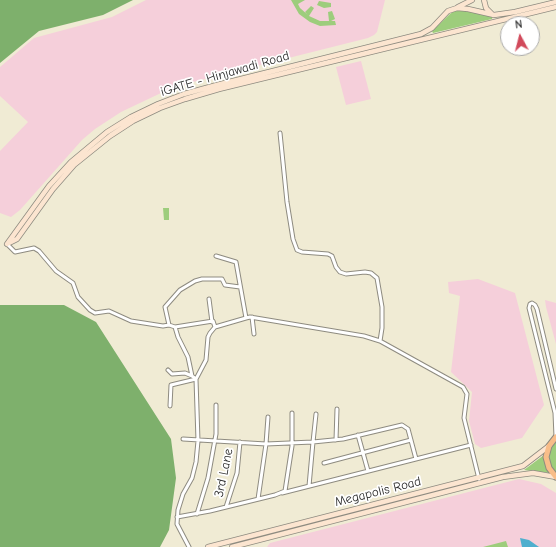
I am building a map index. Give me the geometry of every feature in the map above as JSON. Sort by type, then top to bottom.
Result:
[{"type":"main road","name":"iGATE - Hinjawadi Road","points":[[7,244],[12,235],[61,174],[90,145],[131,117],[184,94],[421,34],[429,30],[448,11],[472,0]]},
{"type":"main road","points":[[480,12],[484,0]]},
{"type":"main road","points":[[484,0],[486,8],[494,15]]},
{"type":"main road","points":[[457,8],[494,15],[515,12],[556,2]]},
{"type":"main road","name":"iGATE - Hinjawadi Road","points":[[61,174],[92,149],[133,121],[179,101],[219,89],[556,6]]},
{"type":"main road","points":[[429,30],[431,36]]},
{"type":"main road","points":[[556,437],[548,446],[547,451],[547,462],[549,468],[556,477]]},
{"type":"main road","name":"Megapolis Road","points":[[208,547],[523,466],[548,446]]},
{"type":"main road","name":"Megapolis Road","points":[[232,547],[503,477],[533,473],[556,477]]},
{"type":"street","points":[[280,133],[287,202],[293,239],[297,250],[302,252],[328,254],[332,256],[336,267],[340,272],[346,274],[365,272],[371,273],[377,278],[382,307],[382,328],[380,341]]},
{"type":"street","points":[[7,244],[15,252],[34,248],[39,251],[56,271],[73,283],[78,297],[90,310],[95,312],[109,311],[131,320],[163,326],[169,325],[175,327],[212,322]]},
{"type":"street","points":[[216,256],[236,262],[246,318]]},
{"type":"street","points":[[169,325],[165,307],[180,290],[195,281],[202,279],[222,279],[225,285],[240,287]]},
{"type":"street","points":[[209,299],[212,322],[213,321],[215,327]]},
{"type":"street","points":[[556,389],[537,309],[532,303],[530,304],[529,308],[555,413],[556,437]]},
{"type":"street","points":[[252,317],[254,334]]},
{"type":"street","points":[[189,547],[177,524],[183,494],[192,478],[196,462],[198,441],[196,379],[206,360],[208,337],[210,333],[215,327],[246,318],[252,317],[364,336],[380,341],[463,387],[467,394],[464,418],[480,484]]},
{"type":"street","points":[[175,327],[178,337],[188,357],[192,376]]},
{"type":"street","points":[[168,370],[172,374],[185,374],[196,379]]},
{"type":"street","points":[[170,406],[171,384],[196,379]]},
{"type":"street","points":[[197,514],[208,478],[215,441],[216,405]]},
{"type":"street","points":[[336,440],[337,409]]},
{"type":"street","points":[[282,493],[286,489],[291,443],[292,413]]},
{"type":"street","points":[[309,486],[316,414]]},
{"type":"street","points":[[258,499],[266,444],[268,417]]},
{"type":"street","points":[[183,439],[266,444],[314,442],[358,436],[402,425],[408,428],[416,459]]},
{"type":"street","points":[[358,436],[368,471]]},
{"type":"street","points":[[324,462],[411,440]]},
{"type":"street","name":"3rd Lane","points":[[226,507],[237,473],[240,442]]},
{"type":"street","points":[[178,517],[226,507],[470,445]]},
{"type":"shaded area","points":[[146,0],[385,0],[377,32],[368,38],[189,83],[161,93],[121,112],[95,129],[82,140],[20,210],[11,217],[0,213],[0,151],[28,122],[0,96],[0,67],[34,38],[112,17]]},
{"type":"shaded area","points":[[361,61],[371,99],[346,105],[336,67]]},
{"type":"shaded area","points":[[478,279],[515,293],[544,405],[522,438],[481,448],[475,444],[469,421],[472,392],[451,372],[460,296],[449,293],[448,282]]},
{"type":"shaded area","points":[[545,300],[556,303],[556,344],[546,307]]},
{"type":"shaded area","points":[[519,479],[541,484],[556,493],[556,547],[267,547],[270,543]]},
{"type":"green space","points":[[0,0],[133,0],[103,15],[39,31],[0,63]]},
{"type":"green space","points":[[291,0],[305,0],[298,4],[300,8],[308,15],[305,12],[311,6],[314,8],[309,16],[320,21],[329,21],[328,12],[332,11],[335,19],[331,21],[335,21],[336,25],[320,26],[310,22],[299,14]]},
{"type":"green space","points":[[319,1],[331,3],[331,7],[324,8],[317,5]]},
{"type":"green space","points":[[467,10],[492,17],[492,19],[433,33],[432,31],[450,14],[454,11]]},
{"type":"green space","points":[[163,208],[169,208],[169,220],[164,220]]},
{"type":"green space","points":[[0,305],[64,305],[96,322],[171,439],[176,478],[169,530],[160,547],[0,547]]},
{"type":"green space","points":[[556,440],[556,473],[551,467],[549,457],[551,447]]},
{"type":"green space","points":[[544,455],[545,464],[549,473],[524,470]]},
{"type":"green space","points":[[506,541],[508,547],[483,547]]},
{"type":"water","points":[[520,538],[529,540],[539,547],[522,547]]}]
